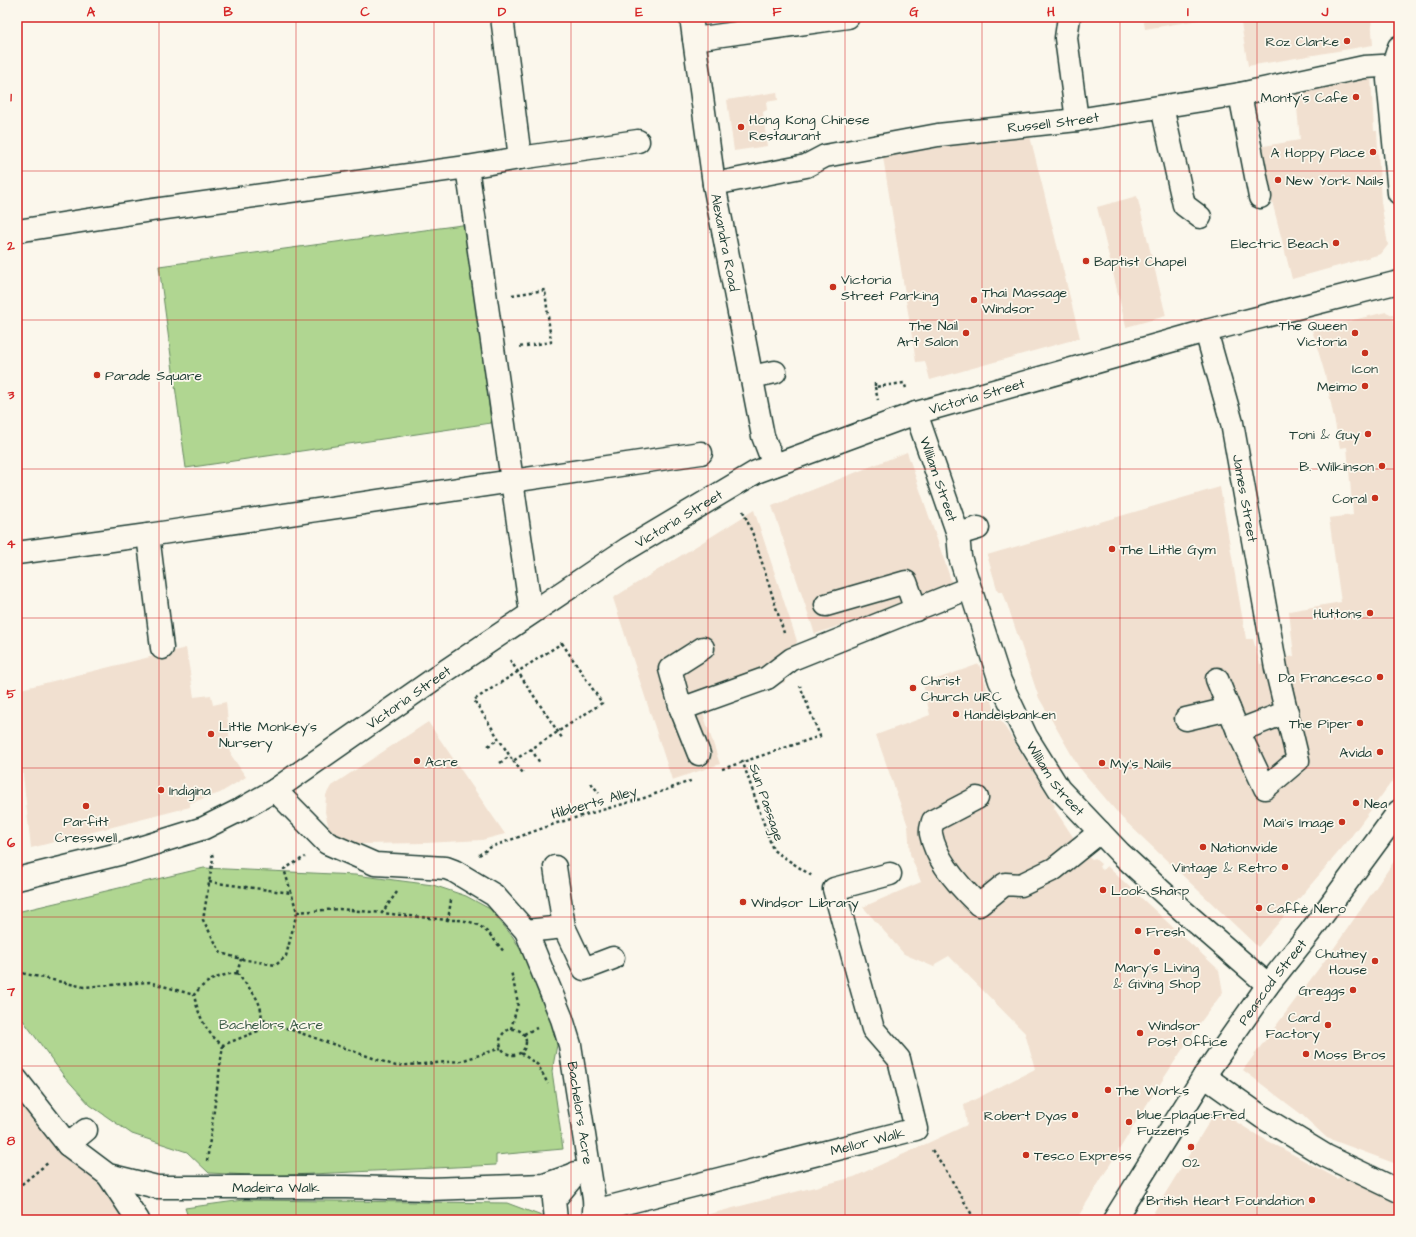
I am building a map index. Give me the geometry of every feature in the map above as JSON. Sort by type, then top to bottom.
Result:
[{"type":"street","points":[[502,17],[520,158]]},
{"type":"street","name":"Alexandra Road","points":[[691,17],[714,184],[763,436],[774,465]]},
{"type":"street","points":[[694,38],[848,17]]},
{"type":"street","points":[[1069,17],[1066,38],[1077,120]]},
{"type":"street","points":[[1397,59],[1388,80],[1399,193]]},
{"type":"street","name":"Russell Street","points":[[714,184],[806,166],[825,156],[938,135],[1077,120],[1240,94],[1397,59]]},
{"type":"street","points":[[1240,94],[1260,197]]},
{"type":"street","points":[[1162,106],[1184,204],[1200,217]]},
{"type":"street","points":[[17,231],[152,210],[467,167],[638,141]]},
{"type":"street","points":[[467,167],[531,613]]},
{"type":"street","name":"Victoria Street","points":[[17,879],[128,852],[204,828],[240,810],[275,790],[494,638],[627,550],[756,472],[916,413],[1206,331],[1399,282]]},
{"type":"street","name":"James Street","points":[[1206,331],[1232,423],[1248,503],[1276,668],[1298,760],[1265,788],[1238,731]]},
{"type":"street","points":[[751,377],[775,372]]},
{"type":"street","name":"William Street","points":[[916,413],[968,531],[960,557],[1000,681],[1026,736],[1059,788],[1100,832],[1182,910],[1268,985]]},
{"type":"street","points":[[17,553],[701,453]]},
{"type":"street","points":[[148,535],[162,648]]},
{"type":"street","points":[[826,605],[906,582],[916,610]]},
{"type":"street","points":[[681,709],[767,678],[792,659],[969,588]]},
{"type":"street","points":[[698,754],[681,709],[670,669],[702,648]]},
{"type":"street","points":[[1217,680],[1238,731],[1287,712]]},
{"type":"street","points":[[1186,719],[1229,709]]},
{"type":"street","name":"Bachelors Acre","points":[[275,790],[327,843],[375,864],[446,868],[454,870],[494,895],[526,931],[562,1019],[570,1045],[581,1167],[594,1199],[594,1216]]},
{"type":"street","points":[[977,798],[933,822],[930,832],[939,856],[967,894],[979,905],[1005,884],[1021,885],[1054,869],[1100,832]]},
{"type":"street","name":"Peascod Street","points":[[1114,1220],[1204,1076],[1268,985],[1311,931],[1399,810]]},
{"type":"street","points":[[554,867],[564,927],[584,969],[613,958]]},
{"type":"street","points":[[834,889],[890,874]]},
{"type":"street","name":"Mellor Walk","points":[[594,1216],[916,1129],[899,1059],[873,1029],[834,889]]},
{"type":"street","points":[[526,931],[564,927]]},
{"type":"street","points":[[1204,1076],[1262,1117],[1326,1156],[1399,1191]]},
{"type":"street","name":"Madeira Walk","points":[[17,1080],[68,1145],[108,1175],[157,1187],[430,1188],[544,1185],[581,1167]]},
{"type":"street","points":[[68,1145],[86,1130]]},
{"type":"street","points":[[556,1220],[554,1200],[581,1167]]},
{"type":"street","points":[[108,1175],[138,1220]]},
{"type":"path","points":[[486,298],[546,290],[551,342],[493,350]]},
{"type":"path","points":[[494,638],[562,738]]},
{"type":"path","points":[[513,760],[602,702],[562,642],[474,700],[510,756],[513,760],[523,773]]},
{"type":"path","points":[[488,746],[499,739]]},
{"type":"path","points":[[531,749],[540,762]]},
{"type":"path","points":[[500,762],[510,756]]},
{"type":"path","name":"Sun Passage","points":[[716,771],[742,760],[773,850],[799,869],[834,889]]},
{"type":"path","name":"Hibberts Alley","points":[[454,870],[491,847],[557,823],[644,798],[694,779]]},
{"type":"path","points":[[591,783],[599,793]]},
{"type":"path","points":[[213,858],[203,920],[221,953],[241,959],[276,965],[286,956],[297,912],[284,869]]},
{"type":"path","points":[[382,913],[415,867]]},
{"type":"path","points":[[448,920],[454,870]]},
{"type":"path","points":[[209,882],[291,893]]},
{"type":"path","points":[[297,912],[339,909],[448,920],[464,919],[483,927],[509,958]]},
{"type":"path","points":[[237,973],[241,959]]},
{"type":"path","points":[[510,966],[518,1003],[511,1029],[501,1036],[501,1048],[507,1055],[517,1056],[526,1047],[524,1034],[518,1030],[511,1029]]},
{"type":"path","points":[[17,972],[84,987],[149,982],[194,995]]},
{"type":"path","points":[[223,1045],[204,1025],[197,1011],[194,995],[200,986],[222,975],[237,973]]},
{"type":"path","points":[[223,1045],[258,1031],[263,1020],[259,1000],[237,973]]},
{"type":"path","points":[[263,1020],[396,1066],[461,1061],[501,1048]]},
{"type":"path","points":[[524,1034],[529,1031]]},
{"type":"path","points":[[203,1187],[223,1045]]},
{"type":"path","points":[[521,1053],[538,1065],[548,1085]]},
{"type":"path","points":[[916,1129],[944,1167],[974,1220]]},
{"type":"path","points":[[17,1188],[68,1145]]},
{"type":"shaded area","points":[[1143,17],[1218,17],[1145,29]]},
{"type":"shaded area","points":[[1240,17],[1371,17],[1373,45],[1248,66]]},
{"type":"shaded area","points":[[1371,76],[1374,131],[1377,131],[1381,202],[1388,245],[1381,254],[1292,279],[1258,147],[1300,140],[1295,86]]},
{"type":"shaded area","name":"Hong Kong Chinese Restaurant","points":[[777,92],[778,100],[766,102],[767,110],[763,112],[767,146],[734,151],[727,100]]},
{"type":"shaded area","points":[[1029,132],[1080,338],[930,380],[925,361],[916,362],[883,157]]},
{"type":"shaded area","points":[[1137,196],[1166,316],[1126,327],[1097,207]]},
{"type":"shaded area","points":[[1386,312],[1393,315],[1399,348],[1399,772],[1347,842],[1258,947],[1122,818],[1078,766],[1039,698],[1003,592],[998,592],[987,555],[1220,487],[1246,639],[1253,639],[1260,664],[1294,656],[1289,611],[1341,602],[1329,518],[1353,515],[1347,447],[1340,448],[1325,374],[1312,330]]},
{"type":"shaded area","points":[[907,452],[953,586],[815,634],[772,506]]},
{"type":"shaded area","points":[[754,510],[797,641],[785,682],[702,710],[720,764],[672,780],[613,598]]},
{"type":"shaded area","points":[[186,648],[194,697],[211,695],[213,705],[226,702],[231,755],[246,777],[220,793],[190,803],[190,807],[31,848],[17,720],[17,690]]},
{"type":"shaded area","points":[[979,664],[996,713],[1055,806],[1054,808],[1087,858],[1088,857],[1092,860],[1094,858],[1101,864],[1099,867],[1103,870],[1107,866],[1219,970],[1223,992],[1197,1027],[1149,1101],[1076,1220],[686,1220],[854,1177],[967,1125],[964,1105],[1035,1069],[1025,1033],[949,956],[935,964],[934,967],[904,954],[863,907],[921,882],[910,854],[908,826],[876,735],[930,715],[923,684]]},
{"type":"shaded area","points":[[428,722],[505,834],[482,840],[426,843],[356,844],[340,839],[329,828],[325,812],[326,795],[331,786]]},
{"type":"shaded area","points":[[1399,854],[1399,1165],[1327,1138],[1301,1114],[1243,1070],[1334,948]]},
{"type":"shaded area","points":[[17,1076],[141,1220],[17,1220]]},
{"type":"shaded area","points":[[1219,1111],[1257,1135],[1338,1179],[1344,1169],[1399,1196],[1399,1220],[1149,1220],[1214,1114]]},
{"type":"green space","points":[[469,224],[491,423],[186,468],[159,266]]},
{"type":"green space","name":"Bachelors Acre","points":[[204,868],[355,875],[433,885],[466,896],[490,909],[513,937],[526,959],[549,1011],[557,1045],[552,1071],[563,1149],[496,1155],[496,1165],[271,1176],[209,1173],[187,1152],[132,1134],[90,1105],[64,1076],[17,1012],[17,912]]},
{"type":"green space","points":[[243,1200],[507,1203],[547,1218],[547,1220],[189,1220],[185,1208]]},
{"type":"place","name":"Roz Clarke","points":[[1347,41]]},
{"type":"place","name":"Monty's Cafe","points":[[1356,97]]},
{"type":"place","name":"Hong Kong Chinese Restaurant","points":[[741,127]]},
{"type":"place","name":"A Hoppy Place","points":[[1373,152]]},
{"type":"place","name":"New York Nails","points":[[1278,180]]},
{"type":"place","name":"Electric Beach","points":[[1336,243]]},
{"type":"place","name":"Baptist Chapel","points":[[1086,261]]},
{"type":"place","name":"Victoria Street Parking","points":[[833,287]]},
{"type":"place","name":"Thai Massage Windsor","points":[[974,300]]},
{"type":"place","name":"The Nail Art Salon","points":[[966,333]]},
{"type":"place","name":"The Queen Victoria","points":[[1355,333]]},
{"type":"place","name":"Icon","points":[[1365,353]]},
{"type":"place","name":"Parade Square","points":[[97,375]]},
{"type":"place","name":"Meimo","points":[[1365,386]]},
{"type":"place","name":"Toni & Guy","points":[[1368,434]]},
{"type":"place","name":"B. Wilkinson","points":[[1382,466]]},
{"type":"place","name":"Coral","points":[[1375,498]]},
{"type":"place","name":"The Little Gym","points":[[1112,549]]},
{"type":"place","name":"Huttons","points":[[1370,613]]},
{"type":"place","name":"Da Francesco","points":[[1380,677]]},
{"type":"place","name":"Christ Church URC","points":[[913,688]]},
{"type":"place","name":"Handelsbanken","points":[[956,714]]},
{"type":"place","name":"The Piper","points":[[1360,723]]},
{"type":"place","name":"Little Monkey's Nursery","points":[[211,734]]},
{"type":"place","name":"Avida","points":[[1380,752]]},
{"type":"place","name":"Acre","points":[[417,761]]},
{"type":"place","name":"My's Nails","points":[[1102,763]]},
{"type":"place","name":"Indigina","points":[[161,790]]},
{"type":"place","name":"Nea","points":[[1356,803]]},
{"type":"place","name":"Parfitt Cresswell","points":[[86,806]]},
{"type":"place","name":"Mai's Image","points":[[1342,822]]},
{"type":"place","name":"Nationwide","points":[[1203,847]]},
{"type":"place","name":"Vintage & Retro","points":[[1285,867]]},
{"type":"place","name":"Look Sharp","points":[[1103,890]]},
{"type":"place","name":"Windsor Library","points":[[743,902]]},
{"type":"place","name":"Caffè Nero","points":[[1259,908]]},
{"type":"place","name":"Fresh","points":[[1138,931]]},
{"type":"place","name":"Mary's Living & Giving Shop","points":[[1157,952]]},
{"type":"place","name":"Chutney House","points":[[1375,961]]},
{"type":"place","name":"Greggs","points":[[1353,990]]},
{"type":"place","name":"Card Factory","points":[[1328,1025]]},
{"type":"place","name":"Windsor Post Office","points":[[1140,1033]]},
{"type":"place","name":"Moss Bros","points":[[1306,1054]]},
{"type":"place","name":"The Works","points":[[1108,1090]]},
{"type":"place","name":"Robert Dyas","points":[[1075,1115]]},
{"type":"place","name":"blue_plaque:Fred Fuzzens","points":[[1129,1122]]},
{"type":"place","name":"O2","points":[[1191,1147]]},
{"type":"place","name":"Tesco Express","points":[[1026,1155]]},
{"type":"place","name":"British Heart Foundation","points":[[1312,1200]]}]
